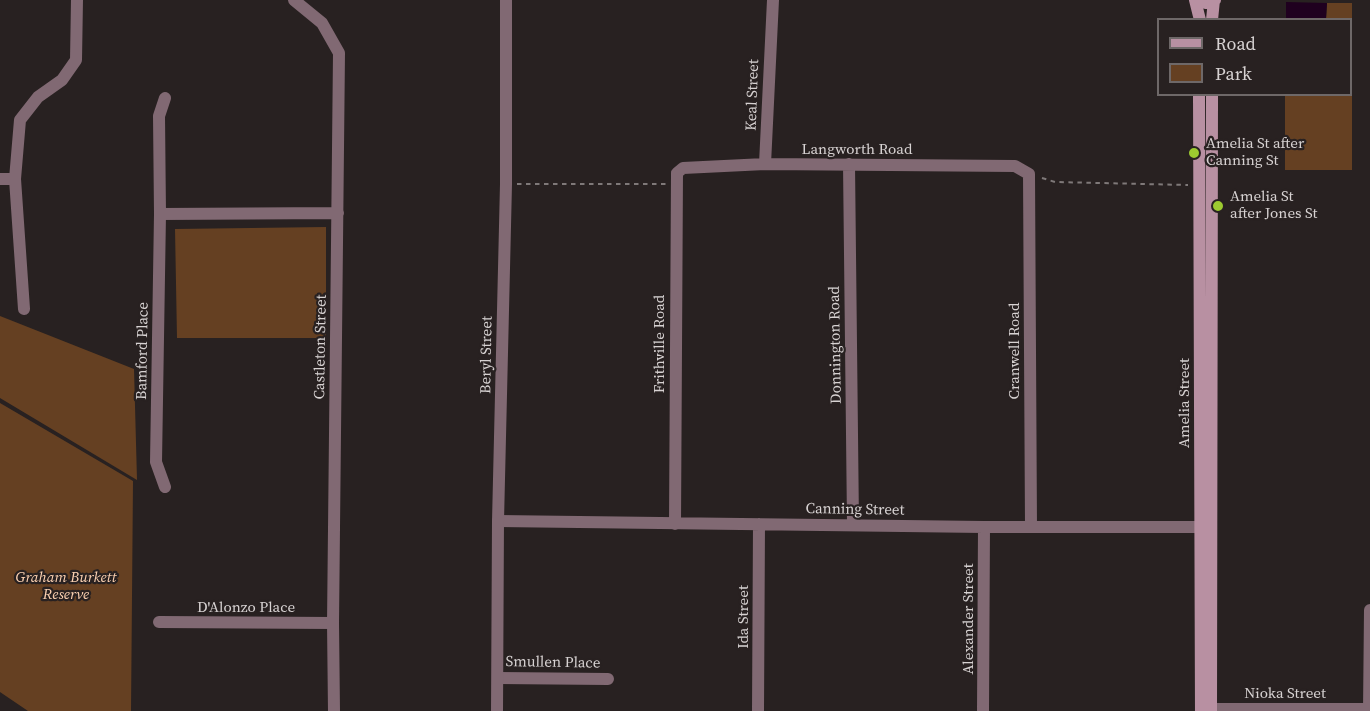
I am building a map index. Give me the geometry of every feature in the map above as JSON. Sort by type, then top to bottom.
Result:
[{"type":"main road","points":[[1200,18],[1196,0],[1206,3],[1214,0],[1212,18]]},
{"type":"main road","name":"Amelia Street","points":[[1199,96],[1206,527]]},
{"type":"main road","name":"Amelia Street","points":[[1206,710],[1212,96]]},
{"type":"street","points":[[24,309],[15,179],[20,120],[38,97],[62,80],[76,60],[77,0]]},
{"type":"street","name":"Castleton Street","points":[[294,0],[322,23],[339,53],[334,711]]},
{"type":"street","name":"Beryl Street","points":[[497,711],[498,521],[506,184],[506,0]]},
{"type":"street","name":"Keal Street","points":[[764,0],[770,26]]},
{"type":"street","name":"Keal Street","points":[[765,165],[772,0]]},
{"type":"street","name":"Bamford Place","points":[[165,98],[159,116],[160,214],[156,462],[165,487]]},
{"type":"street","name":"Langworth Road","points":[[683,168],[765,165],[1015,166],[1029,174]]},
{"type":"street","name":"Donnington Road","points":[[849,165],[853,524]]},
{"type":"street","name":"Frithville Road","points":[[675,524],[676,184],[677,173],[683,168]]},
{"type":"street","name":"Cranwell Road","points":[[1029,174],[1031,527]]},
{"type":"street","points":[[0,179],[15,179]]},
{"type":"street","points":[[160,214],[338,213]]},
{"type":"street","name":"Canning Street","points":[[498,521],[984,527],[1206,527]]},
{"type":"street","name":"Ida Street","points":[[758,711],[759,524]]},
{"type":"street","name":"Alexander Street","points":[[983,711],[984,527]]},
{"type":"street","points":[[1369,710],[1370,610]]},
{"type":"street","name":"D'Alonzo Place","points":[[159,622],[333,623]]},
{"type":"street","name":"Smullen Place","points":[[498,678],[608,679]]},
{"type":"street","name":"Nioka Street","points":[[1206,710],[1369,710]]},
{"type":"path","points":[[1029,174],[1055,182],[1191,185]]},
{"type":"path","points":[[506,184],[676,184]]},
{"type":"green space","points":[[1327,3],[1352,3],[1352,18],[1326,18]]},
{"type":"green space","points":[[1285,96],[1352,96],[1352,170],[1285,170]]},
{"type":"green space","points":[[326,227],[326,338],[177,338],[175,229]]},
{"type":"green space","points":[[0,316],[134,369],[137,480],[0,398]]},
{"type":"green space","name":"Graham Burkett Reserve","points":[[0,403],[133,481],[131,711],[28,711],[0,692]]},
{"type":"shaded area","points":[[1286,2],[1327,3],[1326,18],[1286,18]]},
{"type":"place","name":"Amelia St after Canning St","points":[[1194,153]]},
{"type":"place","name":"Amelia St after Jones St","points":[[1218,206]]}]
